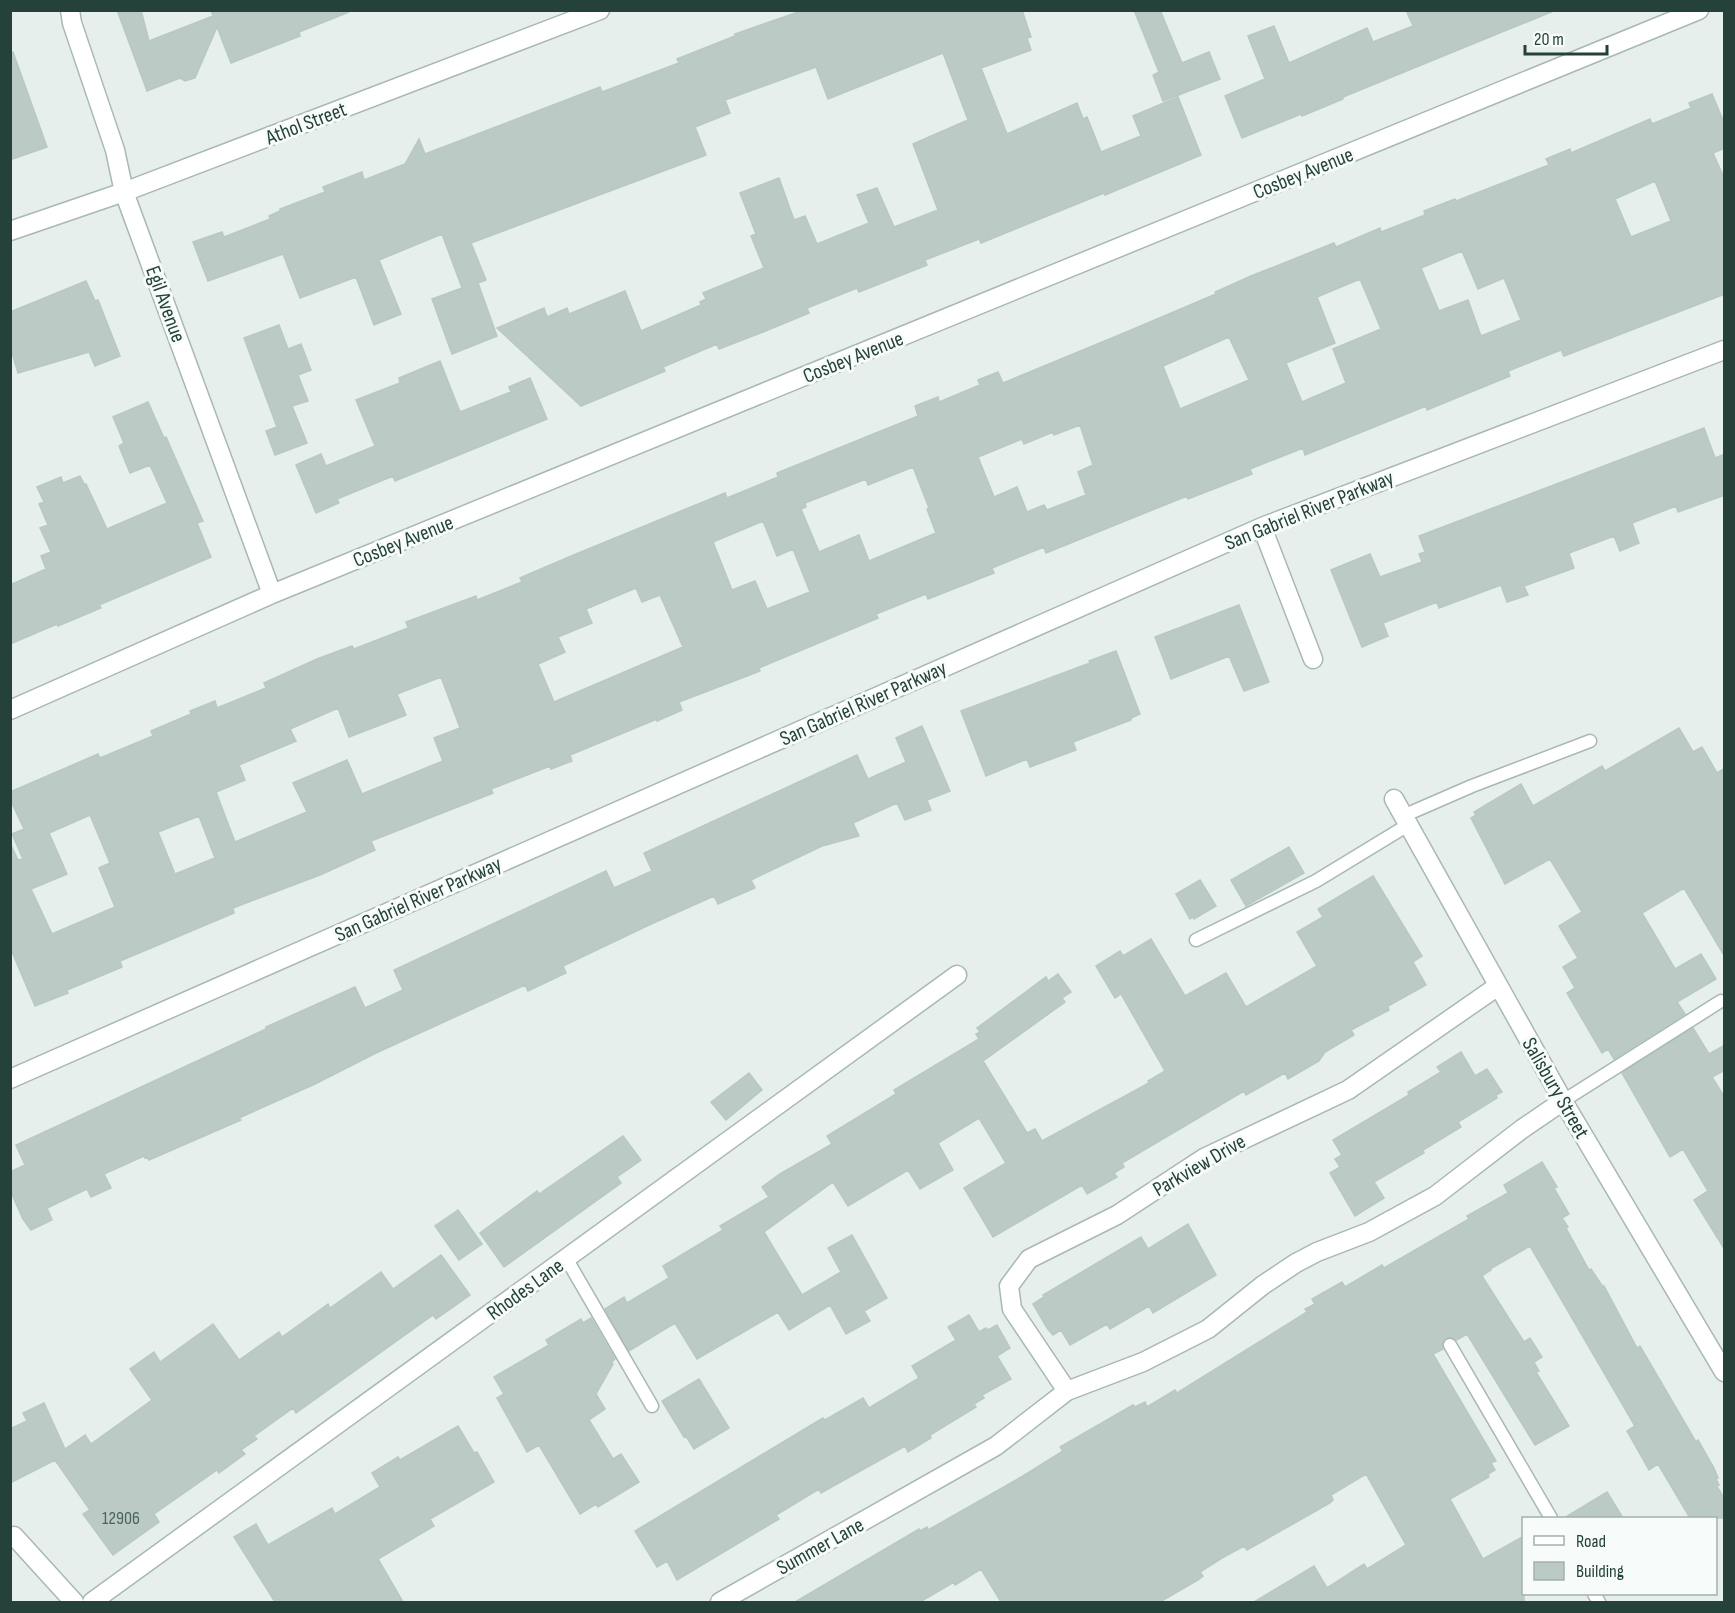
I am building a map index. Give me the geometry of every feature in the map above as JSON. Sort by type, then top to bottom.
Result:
[{"type":"street","name":"Egil Avenue","points":[[70,10],[72,23],[116,150],[124,192],[272,594]]},
{"type":"street","name":"Athol Street","points":[[10,231],[124,192],[600,10]]},
{"type":"street","name":"Cosbey Avenue","points":[[10,710],[272,594],[1699,10]]},
{"type":"street","name":"San Gabriel River Parkway","points":[[10,1079],[1262,527],[1725,350]]},
{"type":"street","points":[[1262,527],[1313,659]]},
{"type":"street","name":"Salisbury Street","points":[[1394,799],[1563,1101],[1725,1372]]},
{"type":"street","name":"Rhodes Lane","points":[[92,1602],[957,975]]},
{"type":"street","name":"Parkview Drive","points":[[1067,1391],[1012,1309],[1010,1286],[1029,1259],[1117,1215],[1204,1158],[1348,1090],[1498,986]]},
{"type":"street","points":[[1067,1391],[1143,1362],[1208,1329],[1263,1285],[1296,1263],[1317,1252],[1369,1232],[1435,1196],[1522,1129],[1563,1101]]},
{"type":"street","name":"Summer Lane","points":[[720,1602],[996,1446],[1067,1391]]},
{"type":"street","points":[[14,1536],[74,1602]]},
{"type":"lane","points":[[1196,940],[1316,881],[1406,820],[1472,786],[1590,741]]},
{"type":"lane","points":[[1563,1101],[1721,1001]]},
{"type":"lane","points":[[566,1258],[652,1406]]},
{"type":"lane","points":[[1450,1345],[1550,1517]]},
{"type":"building","points":[[117,10],[141,10],[149,41],[213,16],[211,10],[349,12],[299,32],[300,36],[231,63],[217,27],[195,78],[185,81],[180,78],[147,91]]},
{"type":"building","points":[[804,10],[1022,10],[1031,37],[1027,38],[1031,50],[981,68],[1007,134],[1077,103],[1083,119],[1087,117],[1101,152],[1141,136],[1133,116],[1178,97],[1201,155],[981,243],[979,239],[925,260],[927,265],[859,292],[857,288],[807,308],[809,313],[763,332],[719,349],[717,344],[663,367],[665,371],[581,406],[497,328],[544,308],[547,317],[567,308],[569,314],[625,291],[641,331],[701,305],[700,302],[706,299],[703,293],[764,268],[751,236],[756,234],[740,193],[779,178],[794,220],[805,216],[817,244],[869,223],[857,195],[877,188],[894,227],[938,210],[913,144],[968,120],[943,53],[828,99],[816,67],[725,100],[730,113],[695,127],[706,155],[471,243],[486,280],[478,283],[497,336],[452,354],[432,299],[462,288],[442,234],[379,260],[401,314],[374,325],[356,277],[300,298],[283,254],[208,281],[193,242],[222,232],[224,237],[270,219],[269,216],[280,209],[325,192],[323,187],[362,172],[364,180],[405,164],[419,139],[425,154],[600,87],[602,92],[679,63],[677,59],[735,36],[735,34]]},
{"type":"building","points":[[1134,10],[1160,10],[1182,63],[1209,52],[1220,79],[1163,101],[1153,75],[1159,72]]},
{"type":"building","points":[[1406,10],[1556,10],[1302,116],[1301,114],[1242,138],[1225,96],[1265,79],[1248,36],[1274,26],[1289,63],[1367,28],[1373,42],[1413,26]]},
{"type":"building","points":[[13,52],[47,147],[10,160],[10,53]]},
{"type":"building","points":[[1712,94],[1725,125],[1725,148],[1713,153],[1725,180],[1725,294],[1564,356],[1561,350],[1508,371],[1510,376],[1427,410],[1426,406],[1305,455],[1303,448],[1250,469],[1252,474],[1188,499],[1187,496],[1046,553],[1044,547],[992,568],[994,573],[928,599],[926,594],[876,614],[878,618],[759,668],[760,671],[679,702],[682,710],[570,755],[572,761],[551,769],[550,766],[491,789],[493,793],[371,841],[375,850],[320,875],[233,908],[234,913],[120,961],[122,967],[35,1006],[10,947],[10,843],[18,860],[23,859],[12,834],[24,829],[10,799],[10,792],[98,754],[100,758],[153,736],[151,731],[191,714],[190,711],[215,701],[217,708],[266,688],[264,683],[317,659],[352,646],[354,649],[408,628],[406,622],[476,596],[477,600],[522,582],[520,578],[725,493],[727,498],[778,477],[777,473],[918,416],[915,406],[938,397],[939,402],[980,385],[978,380],[998,372],[1003,383],[1216,294],[1215,292],[1251,276],[1334,243],[1336,247],[1380,228],[1381,232],[1425,215],[1424,211],[1549,165],[1546,159],[1570,149],[1571,153],[1650,119],[1652,124],[1691,108],[1689,103]],"holes":[[[1655,181],[1671,221],[1631,237],[1615,199]],[[1462,251],[1478,289],[1504,278],[1521,320],[1481,336],[1468,300],[1439,311],[1421,268]],[[1360,279],[1381,329],[1333,349],[1346,383],[1302,402],[1286,363],[1335,343],[1317,297]],[[1229,337],[1249,380],[1180,409],[1163,366]],[[1080,425],[1093,465],[1078,472],[1086,495],[1047,510],[1044,505],[1027,512],[1017,487],[994,497],[978,457],[1022,439],[1024,444],[1053,432],[1054,435]],[[913,467],[936,533],[869,561],[859,535],[819,552],[801,509],[806,507],[805,503],[866,479],[868,485]],[[763,521],[777,556],[793,549],[810,592],[767,609],[755,581],[732,590],[713,542]],[[636,588],[642,602],[660,595],[683,647],[554,702],[538,664],[565,652],[558,637],[592,623],[586,609]],[[441,677],[460,728],[434,738],[443,761],[362,794],[347,760],[293,783],[307,812],[235,842],[216,792],[245,780],[239,765],[296,741],[290,729],[338,708],[349,737],[406,715],[397,694]],[[90,815],[110,863],[99,868],[115,907],[52,934],[31,889],[67,874],[49,833]],[[199,816],[215,858],[175,874],[158,832]]]},
{"type":"building","points":[[86,281],[95,301],[98,300],[120,356],[95,366],[89,352],[18,373],[10,346],[10,312]]},
{"type":"building","points":[[279,325],[288,349],[301,344],[311,370],[298,375],[308,401],[292,406],[307,443],[275,455],[266,431],[277,427],[244,338]]},
{"type":"building","points":[[440,361],[460,412],[511,392],[509,387],[530,378],[547,419],[395,481],[393,476],[337,499],[339,503],[316,513],[296,465],[321,454],[326,466],[375,446],[356,400],[400,383],[399,378]]},
{"type":"building","points":[[148,402],[203,521],[197,523],[211,557],[99,605],[101,608],[10,644],[10,585],[46,569],[41,556],[51,552],[40,528],[48,525],[39,504],[44,502],[37,487],[61,477],[63,483],[80,476],[107,529],[167,503],[150,465],[130,473],[119,446],[124,443],[113,417]]},
{"type":"building","points":[[1704,428],[1715,458],[1725,454],[1725,495],[1678,512],[1676,506],[1632,523],[1639,543],[1620,551],[1614,536],[1569,553],[1574,568],[1524,586],[1528,595],[1507,602],[1501,585],[1439,608],[1437,602],[1383,623],[1388,636],[1362,647],[1331,570],[1370,554],[1380,577],[1422,562],[1419,554],[1425,552],[1419,536]]},
{"type":"building","points":[[1239,605],[1269,682],[1244,691],[1229,656],[1171,679],[1155,637]]},
{"type":"building","points":[[1116,651],[1140,714],[1131,720],[1073,742],[1076,750],[1030,767],[1027,759],[986,776],[961,711],[1090,663],[1089,661]]},
{"type":"building","points":[[922,726],[950,791],[927,800],[931,810],[905,820],[897,803],[853,823],[859,836],[822,846],[751,880],[755,888],[718,904],[714,896],[563,966],[566,973],[528,991],[525,985],[239,1118],[241,1120],[149,1160],[144,1156],[104,1174],[111,1188],[91,1197],[87,1189],[47,1208],[52,1220],[31,1230],[23,1219],[10,1190],[10,1172],[25,1165],[16,1145],[355,987],[365,1008],[403,990],[394,970],[606,871],[614,888],[652,871],[644,853],[857,755],[868,779],[906,762],[896,738]]},
{"type":"building","points":[[1679,728],[1693,752],[1702,747],[1717,773],[1725,768],[1725,957],[1684,888],[1642,913],[1675,969],[1701,954],[1716,979],[1677,1002],[1685,1014],[1614,1059],[1608,1049],[1602,1053],[1567,993],[1575,988],[1563,967],[1578,958],[1559,926],[1582,912],[1550,859],[1505,884],[1471,818],[1476,815],[1474,812],[1521,784],[1533,806],[1602,766],[1605,771]]},
{"type":"building","points":[[1289,847],[1304,873],[1246,906],[1231,880]]},
{"type":"building","points":[[1373,876],[1422,956],[1413,962],[1426,985],[1388,1006],[1389,1010],[1351,1030],[1354,1035],[1325,1052],[1319,1061],[1288,1079],[1285,1073],[1246,1095],[1244,1091],[1122,1163],[1124,1167],[1114,1173],[1117,1177],[1087,1194],[1082,1185],[993,1237],[964,1188],[1006,1163],[979,1118],[938,1143],[953,1170],[920,1189],[908,1170],[848,1206],[833,1182],[764,1232],[802,1295],[841,1272],[828,1248],[852,1235],[887,1298],[864,1311],[870,1321],[846,1334],[830,1305],[789,1330],[778,1312],[697,1359],[675,1323],[629,1351],[605,1309],[624,1297],[627,1303],[669,1278],[663,1266],[723,1230],[720,1226],[769,1197],[762,1187],[832,1144],[827,1136],[896,1094],[894,1090],[979,1039],[976,1034],[980,1032],[977,1028],[1046,977],[1048,981],[1058,974],[1071,992],[1062,998],[1065,1002],[983,1061],[1027,1133],[1035,1129],[1042,1141],[1149,1083],[1148,1081],[1165,1071],[1121,994],[1115,998],[1096,966],[1120,951],[1123,956],[1151,939],[1185,996],[1226,973],[1246,1007],[1317,966],[1297,932],[1323,917],[1318,909]]},
{"type":"building","points":[[1200,880],[1216,906],[1190,919],[1176,894]]},
{"type":"building","points":[[1693,1028],[1709,1054],[1725,1045],[1725,1070],[1712,1077],[1725,1098],[1725,1250],[1694,1200],[1708,1191],[1683,1149],[1670,1157],[1622,1073]]},
{"type":"building","points":[[1461,1052],[1475,1076],[1487,1069],[1502,1092],[1496,1095],[1497,1098],[1458,1122],[1461,1127],[1423,1150],[1424,1153],[1374,1182],[1384,1198],[1355,1216],[1330,1173],[1340,1167],[1335,1159],[1342,1155],[1333,1140],[1409,1095],[1408,1092],[1441,1072],[1437,1067]]},
{"type":"building","points":[[749,1073],[762,1090],[726,1120],[711,1102]]},
{"type":"building","points":[[623,1136],[641,1160],[617,1177],[621,1183],[504,1267],[480,1233],[537,1191],[539,1194]]},
{"type":"building","points":[[1542,1162],[1569,1214],[1562,1218],[1568,1227],[1566,1228],[1589,1270],[1591,1269],[1604,1286],[1637,1348],[1640,1346],[1696,1442],[1698,1440],[1714,1468],[1718,1478],[1716,1479],[1719,1485],[1717,1486],[1725,1500],[1725,1518],[1689,1517],[1658,1464],[1649,1470],[1627,1431],[1635,1426],[1530,1246],[1482,1276],[1524,1342],[1530,1338],[1542,1357],[1534,1362],[1539,1371],[1536,1372],[1569,1426],[1535,1445],[1467,1334],[1457,1340],[1451,1337],[1445,1338],[1442,1344],[1443,1349],[1433,1354],[1496,1461],[1491,1463],[1495,1470],[1488,1474],[1489,1477],[1450,1499],[1483,1559],[1522,1537],[1524,1602],[1254,1602],[1314,1566],[1327,1588],[1364,1564],[1367,1569],[1406,1545],[1366,1474],[1331,1495],[1333,1500],[1330,1503],[1247,1550],[1244,1546],[1222,1558],[1200,1572],[1203,1576],[1198,1580],[1160,1602],[1001,1602],[981,1569],[920,1602],[795,1602],[919,1529],[920,1531],[927,1527],[928,1530],[1023,1476],[1063,1451],[1060,1447],[1133,1405],[1135,1407],[1145,1402],[1147,1407],[1175,1390],[1177,1393],[1307,1312],[1305,1309],[1315,1304],[1312,1299],[1342,1282],[1345,1287],[1382,1265],[1384,1268],[1469,1219],[1467,1216],[1508,1193],[1504,1185]]},
{"type":"building","points":[[458,1210],[482,1244],[459,1260],[435,1226]]},
{"type":"building","points":[[1188,1224],[1216,1275],[1153,1313],[1149,1306],[1110,1329],[1107,1324],[1070,1345],[1061,1330],[1053,1335],[1047,1328],[1033,1304],[1044,1297],[1043,1295],[1141,1237],[1148,1249]]},
{"type":"building","points":[[441,1255],[470,1295],[436,1319],[433,1315],[296,1413],[293,1408],[254,1436],[257,1439],[241,1450],[245,1454],[219,1473],[217,1470],[154,1514],[159,1522],[113,1555],[83,1514],[90,1510],[55,1460],[10,1483],[10,1429],[27,1421],[23,1413],[44,1403],[65,1449],[85,1435],[91,1444],[152,1400],[130,1369],[154,1352],[160,1362],[213,1324],[239,1360],[279,1332],[282,1337],[328,1304],[330,1308],[381,1272],[393,1289]]},
{"type":"building","points":[[969,1315],[979,1332],[997,1325],[1010,1348],[997,1356],[1011,1379],[982,1395],[984,1398],[974,1404],[976,1407],[930,1435],[931,1438],[908,1452],[905,1446],[821,1493],[819,1489],[776,1515],[779,1519],[677,1580],[667,1561],[657,1567],[635,1531],[823,1418],[825,1420],[863,1398],[869,1408],[919,1378],[912,1366],[956,1340],[948,1327]]},
{"type":"building","points":[[591,1318],[615,1359],[596,1394],[605,1409],[589,1420],[613,1459],[621,1454],[639,1482],[598,1507],[596,1504],[580,1514],[539,1445],[527,1452],[497,1398],[504,1394],[494,1377],[549,1345],[546,1340],[581,1319],[583,1323]]},
{"type":"building","points":[[699,1379],[729,1428],[694,1449],[662,1401]]},
{"type":"building","points":[[458,1426],[474,1453],[477,1452],[494,1482],[430,1519],[434,1526],[378,1559],[403,1602],[275,1602],[234,1537],[256,1524],[268,1545],[332,1508],[335,1514],[380,1487],[372,1473],[398,1457],[400,1460]]},
{"type":"building","points":[[1607,1492],[1622,1517],[1566,1517]]}]
